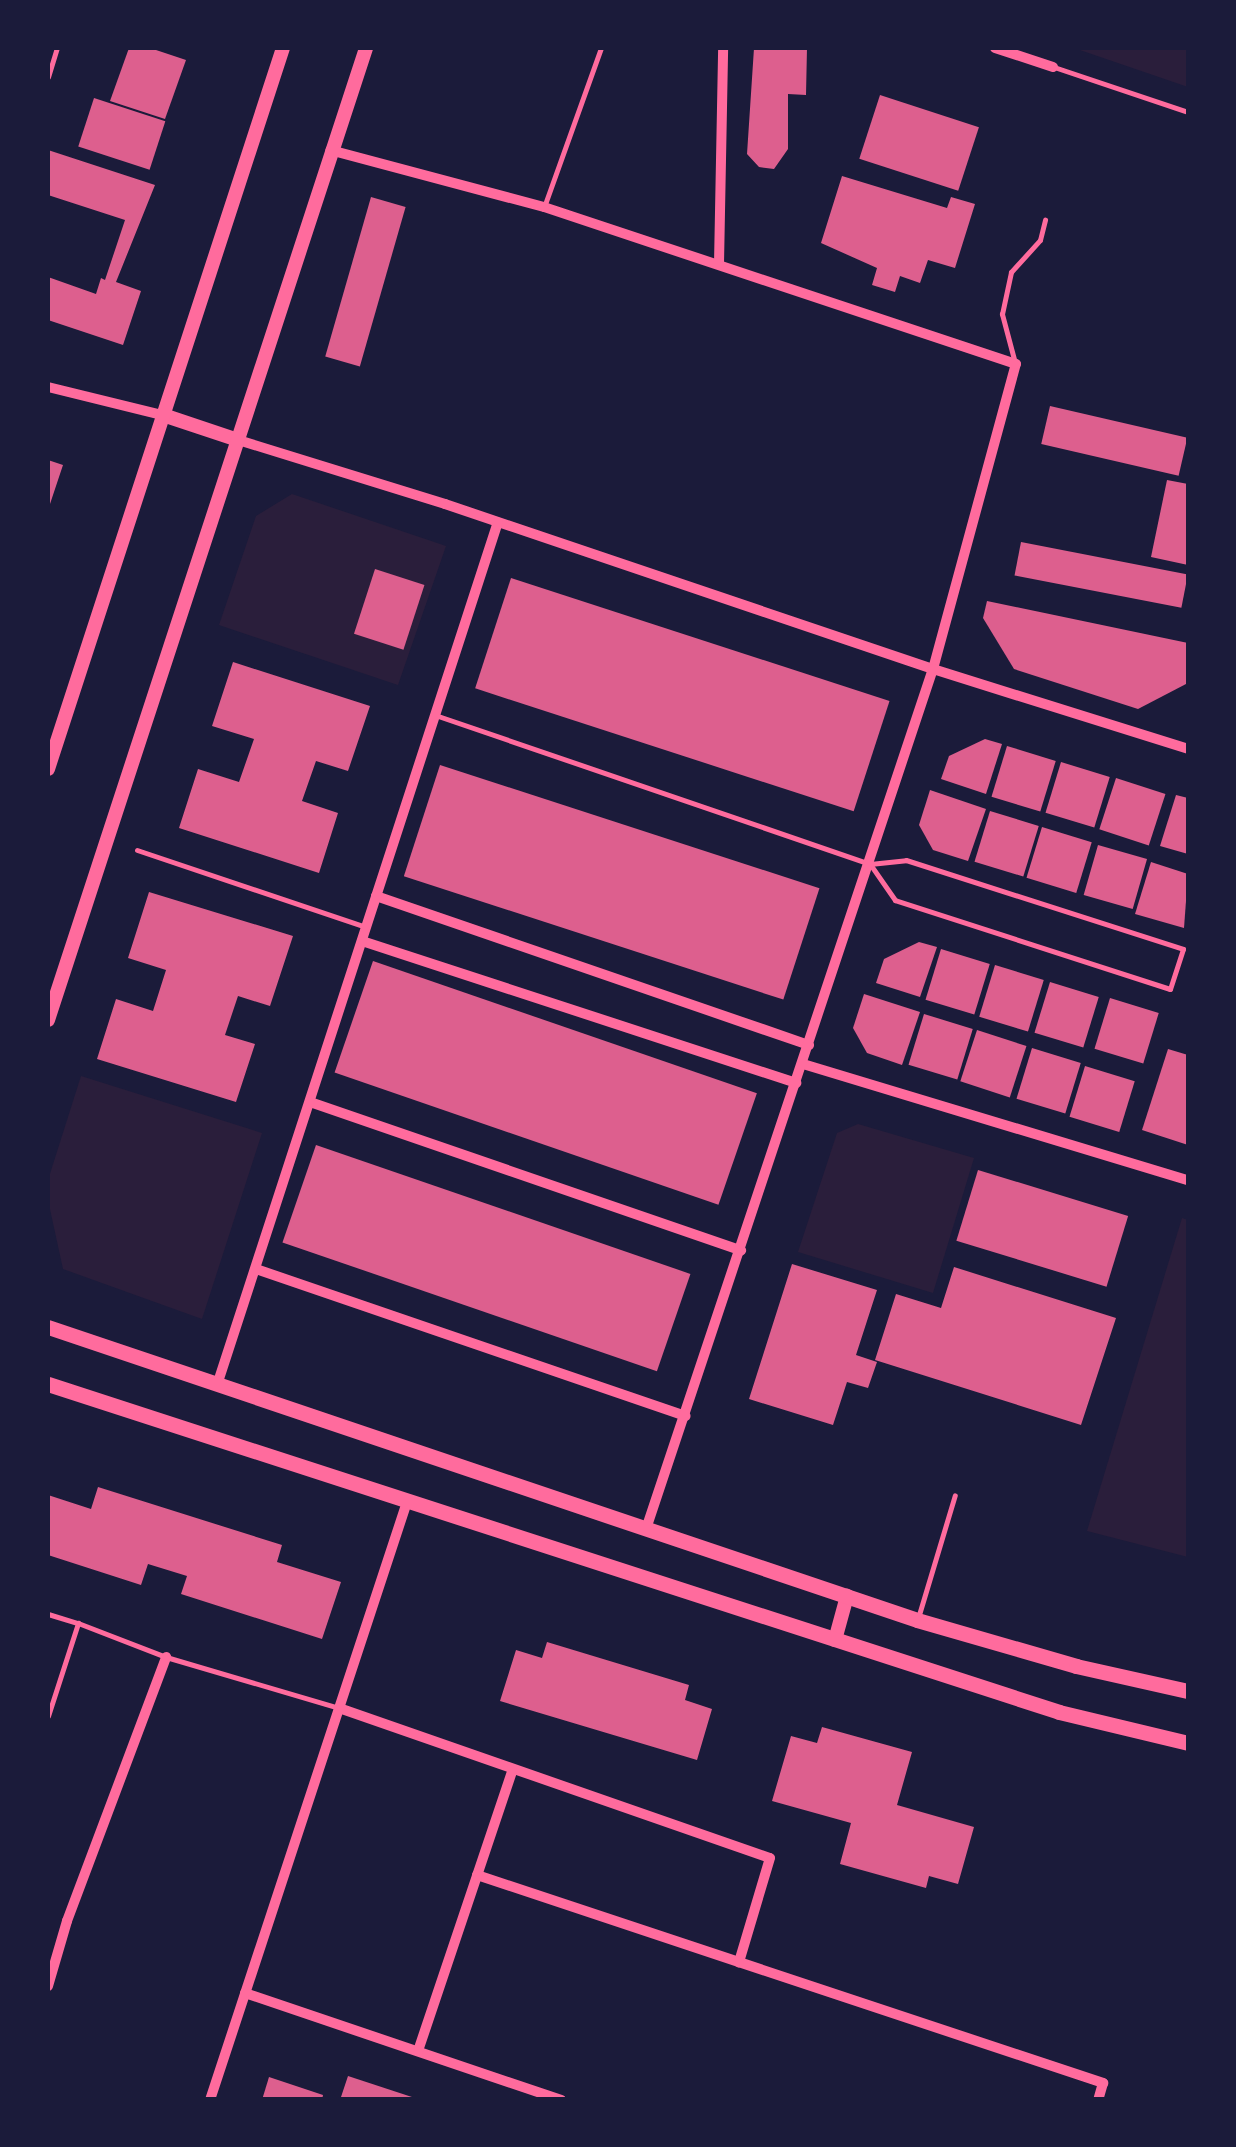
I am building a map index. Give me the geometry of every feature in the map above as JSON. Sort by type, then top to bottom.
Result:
[{"type":"main road","points":[[48,1327],[917,1620],[1076,1666],[1188,1691]]},
{"type":"main road","points":[[48,1384],[1059,1712],[1188,1744]]},
{"type":"street","points":[[48,769],[283,48]]},
{"type":"street","points":[[48,1020],[366,48]]},
{"type":"street","points":[[719,264],[722,48]]},
{"type":"street","points":[[996,48],[1053,67]]},
{"type":"street","points":[[330,150],[544,207],[1016,364],[934,669],[646,1530]]},
{"type":"street","points":[[48,387],[166,416],[1188,749]]},
{"type":"street","points":[[218,1382],[498,522]]},
{"type":"street","points":[[376,896],[809,1045]]},
{"type":"street","points":[[362,941],[796,1084]]},
{"type":"street","points":[[803,1064],[1188,1180]]},
{"type":"street","points":[[310,1102],[741,1250]]},
{"type":"street","points":[[256,1269],[686,1416]]},
{"type":"street","points":[[210,2100],[408,1502]]},
{"type":"street","points":[[835,1640],[847,1596]]},
{"type":"street","points":[[48,1986],[67,1921],[166,1657]]},
{"type":"street","points":[[340,1708],[770,1858],[739,1962]]},
{"type":"street","points":[[418,2051],[512,1771]]},
{"type":"street","points":[[476,1876],[1103,2082],[1098,2100]]},
{"type":"street","points":[[245,1993],[557,2099]]},
{"type":"lane","points":[[48,77],[57,48]]},
{"type":"lane","points":[[544,207],[600,48]]},
{"type":"lane","points":[[1053,67],[1188,112]]},
{"type":"lane","points":[[1016,364],[1002,314],[1012,272],[1040,240],[1045,220]]},
{"type":"lane","points":[[435,714],[870,864],[906,860],[1183,949],[1170,988],[895,900],[870,864]]},
{"type":"lane","points":[[137,850],[366,927]]},
{"type":"lane","points":[[917,1620],[955,1495]]},
{"type":"lane","points":[[48,1614],[166,1657],[340,1708]]},
{"type":"lane","points":[[48,1716],[78,1624]]},
{"type":"shaded area","points":[[1074,48],[1188,48],[1188,87]]},
{"type":"shaded area","points":[[292,494],[446,546],[398,685],[219,625],[256,516]]},
{"type":"shaded area","points":[[81,1076],[262,1133],[202,1319],[63,1269],[48,1200],[48,1180]]},
{"type":"shaded area","points":[[858,1124],[974,1158],[933,1293],[798,1252],[837,1133]]},
{"type":"shaded area","points":[[1182,1218],[1188,1220],[1188,1557],[1087,1531]]},
{"type":"building","points":[[129,48],[150,48],[186,60],[165,119],[110,101]]},
{"type":"building","points":[[754,48],[807,48],[806,95],[788,94],[788,149],[774,169],[759,167],[747,154]]},
{"type":"building","points":[[880,95],[979,127],[958,191],[859,159]]},
{"type":"building","points":[[94,98],[165,121],[150,170],[78,147]]},
{"type":"building","points":[[48,150],[155,185],[116,282],[141,291],[123,345],[48,320],[48,277],[96,294],[101,278],[105,280],[125,220],[48,195]]},
{"type":"building","points":[[842,176],[947,208],[951,197],[975,204],[955,268],[928,260],[920,283],[900,276],[895,292],[872,285],[877,268],[821,243]]},
{"type":"building","points":[[371,197],[406,207],[360,366],[325,357]]},
{"type":"building","points":[[1050,406],[1187,438],[1179,476],[1041,444]]},
{"type":"building","points":[[48,460],[63,465],[48,510]]},
{"type":"building","points":[[1167,480],[1188,484],[1188,565],[1151,557]]},
{"type":"building","points":[[1021,542],[1188,574],[1181,608],[1015,575]]},
{"type":"building","points":[[375,569],[424,585],[403,650],[354,634]]},
{"type":"building","points":[[511,578],[890,701],[854,811],[475,688]]},
{"type":"building","points":[[987,601],[1188,643],[1186,684],[1138,709],[1014,669],[983,618]]},
{"type":"building","points":[[233,662],[370,706],[348,771],[316,761],[302,801],[338,813],[319,873],[179,828],[198,769],[239,782],[254,739],[212,726]]},
{"type":"building","points":[[985,739],[1002,744],[986,794],[941,779],[949,756]]},
{"type":"building","points":[[1007,746],[1056,761],[1040,812],[992,797]]},
{"type":"building","points":[[1061,762],[1110,777],[1094,828],[1046,813]]},
{"type":"building","points":[[440,765],[819,888],[783,1000],[404,876]]},
{"type":"building","points":[[1116,778],[1165,794],[1149,845],[1099,829]]},
{"type":"building","points":[[930,790],[986,809],[968,861],[933,850],[919,825]]},
{"type":"building","points":[[1176,795],[1188,798],[1188,854],[1160,846]]},
{"type":"building","points":[[990,811],[1039,826],[1023,877],[975,862]]},
{"type":"building","points":[[1042,827],[1092,842],[1076,893],[1027,878]]},
{"type":"building","points":[[1098,845],[1147,859],[1133,909],[1084,895]]},
{"type":"building","points":[[1151,862],[1188,874],[1184,928],[1135,914]]},
{"type":"building","points":[[149,892],[293,936],[270,1006],[238,996],[225,1035],[255,1044],[236,1102],[97,1059],[116,999],[153,1011],[166,970],[128,958]]},
{"type":"building","points":[[919,942],[937,947],[920,997],[876,983],[884,959]]},
{"type":"building","points":[[941,949],[990,964],[974,1015],[926,1000]]},
{"type":"building","points":[[373,961],[757,1093],[718,1205],[335,1073]]},
{"type":"building","points":[[995,965],[1044,980],[1028,1032],[979,1017]]},
{"type":"building","points":[[1050,982],[1099,997],[1083,1048],[1035,1033]]},
{"type":"building","points":[[864,994],[920,1012],[902,1065],[867,1053],[853,1028]]},
{"type":"building","points":[[1110,998],[1159,1013],[1143,1064],[1095,1049]]},
{"type":"building","points":[[924,1014],[973,1029],[957,1080],[909,1065]]},
{"type":"building","points":[[977,1030],[1026,1046],[1010,1097],[960,1081]]},
{"type":"building","points":[[1032,1048],[1081,1063],[1065,1114],[1017,1099]]},
{"type":"building","points":[[1168,1049],[1188,1055],[1188,1145],[1142,1130]]},
{"type":"building","points":[[1085,1066],[1135,1081],[1119,1132],[1070,1117]]},
{"type":"building","points":[[316,1145],[690,1274],[657,1371],[282,1242]]},
{"type":"building","points":[[978,1170],[1128,1216],[1107,1287],[956,1241]]},
{"type":"building","points":[[792,1264],[877,1290],[856,1355],[877,1362],[868,1388],[847,1382],[833,1425],[749,1399]]},
{"type":"building","points":[[954,1267],[1116,1318],[1081,1425],[875,1360],[896,1294],[941,1308]]},
{"type":"building","points":[[98,1487],[282,1545],[277,1562],[341,1582],[322,1639],[181,1594],[187,1576],[148,1564],[141,1585],[48,1555],[48,1495],[91,1509]]},
{"type":"building","points":[[547,1642],[689,1685],[685,1700],[712,1709],[697,1760],[500,1701],[516,1650],[542,1658]]},
{"type":"building","points":[[822,1727],[912,1752],[897,1805],[974,1827],[958,1884],[929,1876],[926,1888],[840,1864],[851,1823],[772,1801],[791,1736],[817,1743]]},
{"type":"building","points":[[348,2076],[418,2099],[418,2100],[340,2100]]},
{"type":"building","points":[[269,2077],[323,2095],[322,2100],[262,2100]]}]
